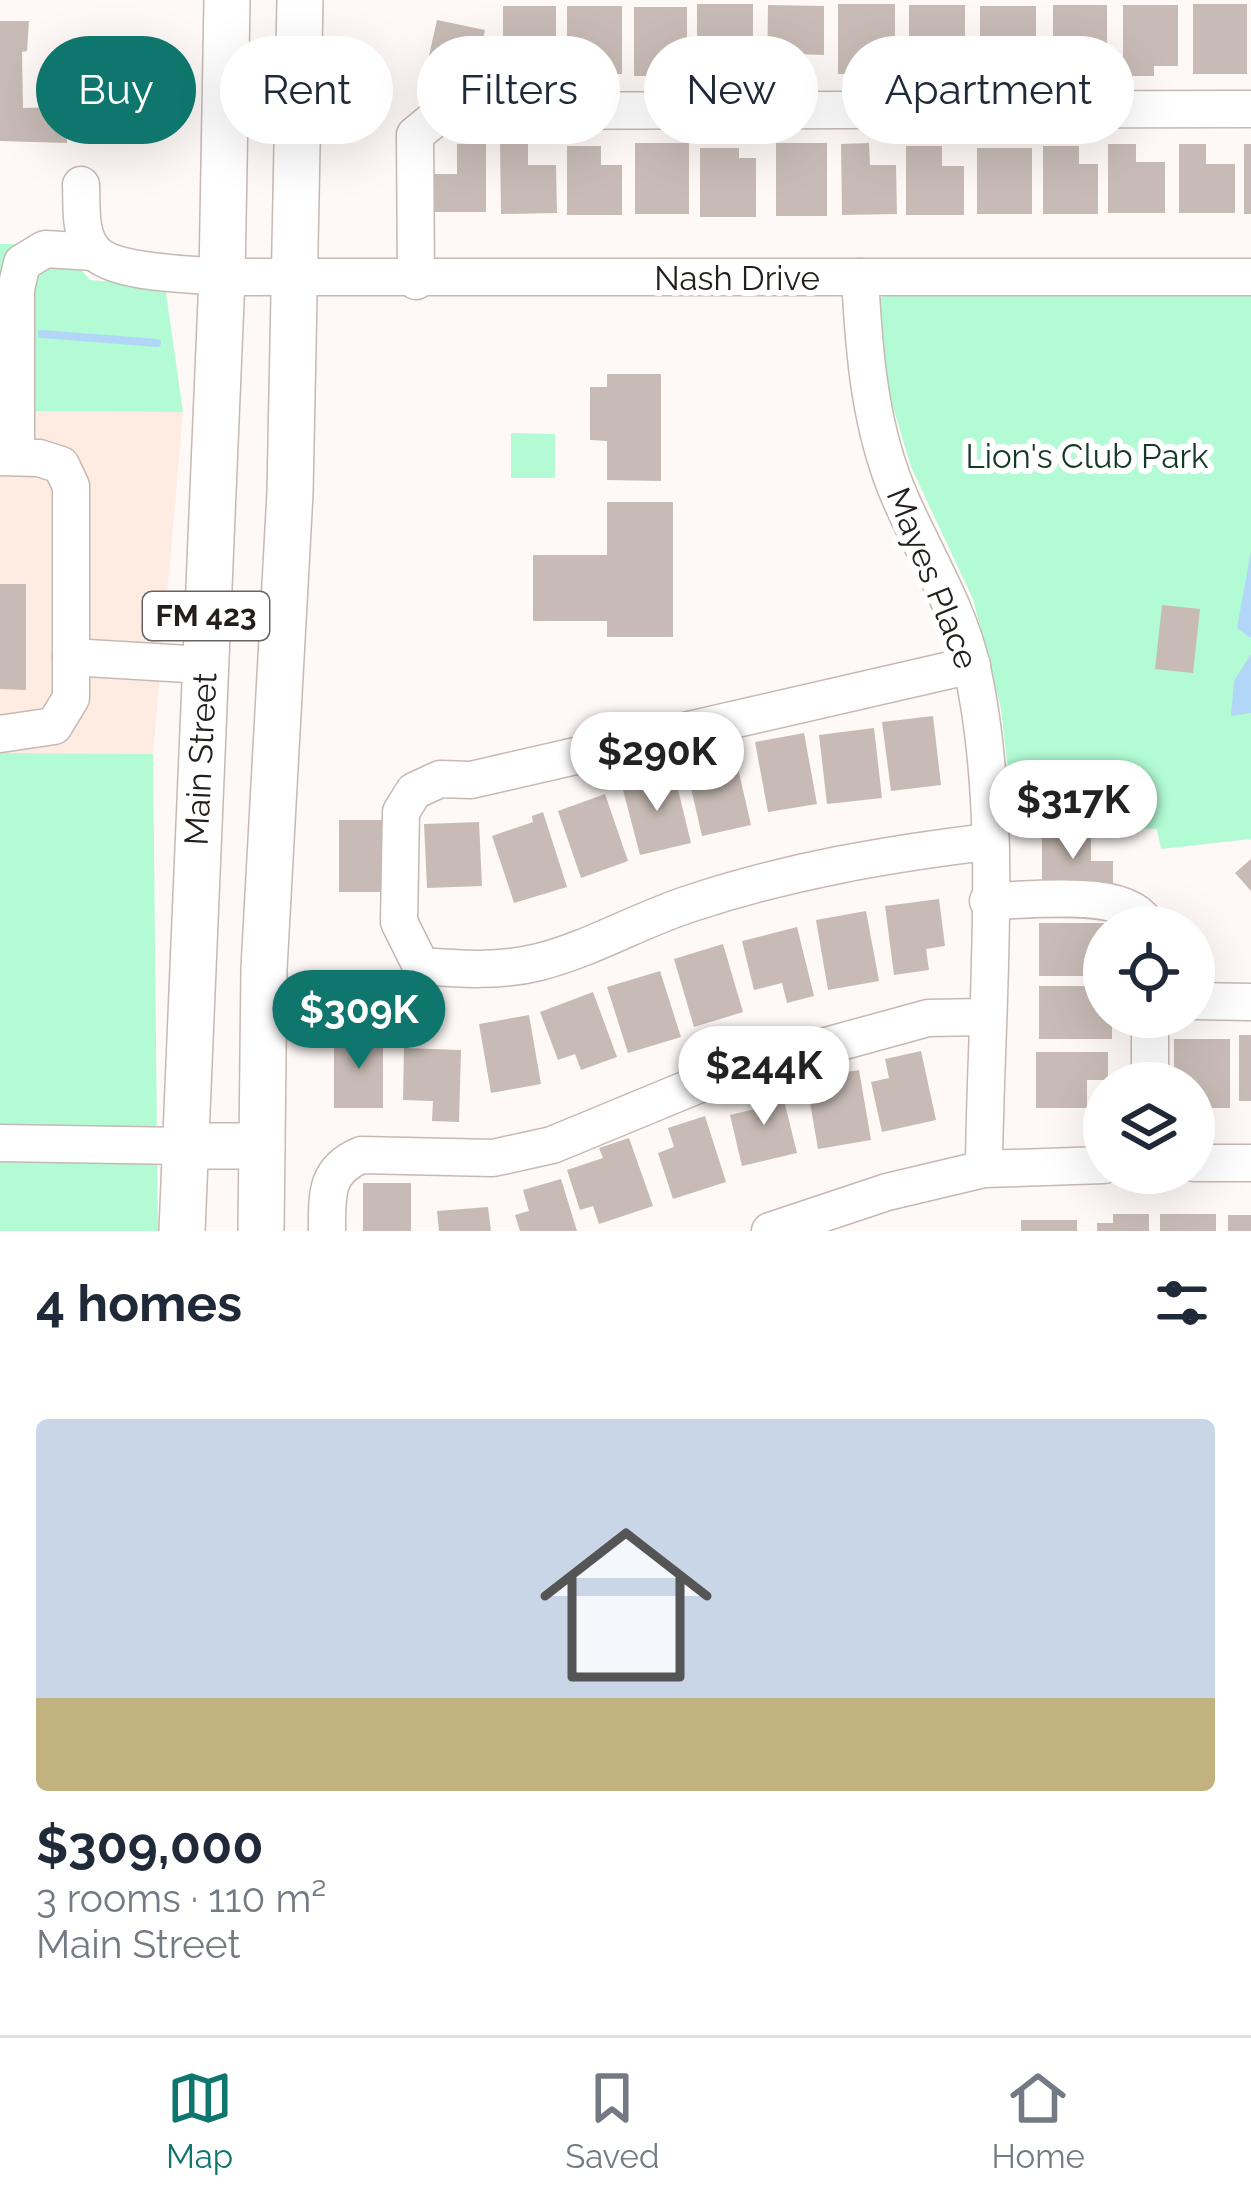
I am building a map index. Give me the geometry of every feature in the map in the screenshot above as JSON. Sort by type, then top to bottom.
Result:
[{"type":"main road","name":"Main Street","points":[[182,1231],[223,277],[227,0]]},
{"type":"main road","name":"FM 423","points":[[261,1231],[264,969],[296,278],[300,0]]},
{"type":"main road","points":[[183,1146],[262,1146]]},
{"type":"street","points":[[416,280],[416,135],[444,111],[1251,109]]},
{"type":"street","points":[[81,185],[83,227],[94,252]]},
{"type":"street","name":"Nash Drive","points":[[8,457],[16,289],[22,263],[45,249],[94,252],[114,265],[223,277],[1251,277]]},
{"type":"street","name":"Mayes Place","points":[[860,278],[869,388],[882,448],[972,665],[982,735],[988,901],[984,1169]]},
{"type":"street","points":[[0,734],[54,725],[71,698],[71,486],[61,465],[8,457]]},
{"type":"street","points":[[71,657],[204,665]]},
{"type":"street","points":[[972,665],[471,780],[440,779],[414,791],[401,812],[399,922],[421,966],[478,970],[540,962],[692,903],[789,875],[877,856],[987,842]]},
{"type":"street","points":[[988,901],[1124,902],[1130,906]]},
{"type":"street","points":[[1215,1001],[1251,1002]]},
{"type":"street","points":[[327,1231],[327,1185],[342,1163],[361,1155],[493,1158],[551,1145],[724,1074],[928,1018],[985,1017]]},
{"type":"street","points":[[0,1143],[183,1146]]},
{"type":"street","points":[[1215,1163],[1251,1163]]},
{"type":"street","points":[[790,1228],[887,1192],[984,1169],[1083,1166]]},
{"type":"shaded area","points":[[0,411],[183,412],[153,754],[0,753]]},
{"type":"green space","points":[[0,244],[58,244],[90,280],[165,286],[183,412],[0,411]]},
{"type":"green space","name":"Lion's Club Park","points":[[894,291],[1251,292],[1251,839],[1161,849],[1157,829],[1014,823],[1001,709],[973,599],[911,467],[882,370],[878,299]]},
{"type":"green space","points":[[511,433],[555,434],[555,478],[511,478]]},
{"type":"green space","points":[[0,753],[153,754],[158,1231],[0,1231]]},
{"type":"water","points":[[1251,551],[1251,638],[1237,628]]},
{"type":"water","points":[[1251,654],[1251,713],[1231,716],[1234,681]]},
{"type":"building","points":[[697,4],[753,4],[753,36],[697,36]]},
{"type":"building","points":[[838,4],[895,4],[895,36],[842,36],[842,74],[838,74]]},
{"type":"building","points":[[1193,4],[1247,4],[1247,74],[1193,74]]},
{"type":"building","points":[[768,5],[824,6],[824,55],[818,55],[818,36],[768,36]]},
{"type":"building","points":[[909,5],[965,5],[965,36],[909,36]]},
{"type":"building","points":[[1053,5],[1107,5],[1107,36],[1053,36]]},
{"type":"building","points":[[1123,5],[1178,5],[1178,66],[1154,66],[1154,76],[1134,76],[1134,36],[1123,36]]},
{"type":"building","points":[[503,6],[556,6],[556,36],[503,36]]},
{"type":"building","points":[[567,6],[622,6],[622,74],[620,36],[567,36]]},
{"type":"building","points":[[980,6],[1036,6],[1036,36],[980,36]]},
{"type":"building","points":[[634,7],[687,7],[687,36],[644,36],[644,76],[634,76]]},
{"type":"building","points":[[437,20],[485,30],[484,36],[433,36]]},
{"type":"building","points":[[0,21],[29,21],[27,51],[22,52],[23,108],[36,108],[36,142],[0,141]]},
{"type":"building","points":[[635,143],[689,144],[689,214],[635,214]]},
{"type":"building","points":[[827,143],[827,216],[776,216],[776,144]]},
{"type":"building","points":[[457,144],[486,144],[486,212],[432,212],[432,174],[457,174]]},
{"type":"building","points":[[500,144],[528,144],[528,165],[556,165],[557,213],[501,214]]},
{"type":"building","points":[[841,144],[869,144],[870,165],[896,165],[897,214],[842,215]]},
{"type":"building","points":[[1108,144],[1136,144],[1136,162],[1165,162],[1165,213],[1108,213]]},
{"type":"building","points":[[1179,144],[1206,144],[1206,164],[1235,164],[1235,213],[1179,213]]},
{"type":"building","points":[[1244,144],[1251,144],[1251,214],[1244,214]]},
{"type":"building","points":[[567,146],[601,146],[601,165],[622,165],[622,215],[567,215]]},
{"type":"building","points":[[906,146],[942,146],[942,166],[964,166],[964,215],[906,215]]},
{"type":"building","points":[[1043,146],[1079,146],[1079,164],[1098,164],[1098,214],[1043,214]]},
{"type":"building","points":[[700,148],[739,148],[739,158],[756,158],[756,217],[700,217]]},
{"type":"building","points":[[977,148],[1032,148],[1032,214],[977,214]]},
{"type":"building","points":[[607,374],[661,374],[661,481],[607,480],[607,441],[590,440],[590,387],[607,387]]},
{"type":"building","points":[[607,502],[673,502],[673,637],[607,637],[607,621],[533,621],[533,555],[607,555]]},
{"type":"building","points":[[0,584],[26,584],[26,690],[0,689]]},
{"type":"building","points":[[1162,605],[1200,609],[1193,673],[1155,669]]},
{"type":"building","points":[[933,716],[941,785],[891,791],[882,722]]},
{"type":"building","points":[[874,728],[882,798],[827,804],[819,735]]},
{"type":"building","points":[[804,733],[817,804],[768,812],[755,742]]},
{"type":"building","points":[[735,755],[751,825],[702,836],[686,766]]},
{"type":"building","points":[[674,773],[691,843],[640,855],[622,786]]},
{"type":"building","points":[[605,794],[628,861],[581,878],[558,811]]},
{"type":"building","points":[[543,812],[567,887],[514,903],[492,836],[533,822],[532,816]]},
{"type":"building","points":[[339,820],[390,820],[390,892],[339,892]]},
{"type":"building","points":[[479,822],[482,886],[427,888],[424,824]]},
{"type":"building","points":[[1042,831],[1091,831],[1091,861],[1113,861],[1113,888],[1042,888]]},
{"type":"building","points":[[1251,859],[1251,891],[1235,873]]},
{"type":"building","points":[[939,899],[945,946],[926,949],[929,970],[894,975],[885,906]]},
{"type":"building","points":[[866,911],[879,981],[828,990],[816,920]]},
{"type":"building","points":[[1039,923],[1083,923],[1083,976],[1039,976]]},
{"type":"building","points":[[797,927],[814,996],[787,1003],[782,983],[754,990],[742,941]]},
{"type":"building","points":[[723,944],[743,1012],[694,1027],[674,959]]},
{"type":"building","points":[[660,971],[681,1037],[628,1053],[607,987]]},
{"type":"building","points":[[1039,986],[1083,986],[1083,1038],[1112,1038],[1112,1039],[1039,1039]]},
{"type":"building","points":[[593,992],[617,1057],[581,1070],[575,1054],[558,1060],[540,1012]]},
{"type":"building","points":[[529,1015],[541,1084],[491,1093],[479,1024]]},
{"type":"building","points":[[334,1035],[383,1035],[383,1108],[334,1108]]},
{"type":"building","points":[[1239,1035],[1251,1035],[1251,1101],[1239,1101]]},
{"type":"building","points":[[1174,1039],[1230,1039],[1230,1108],[1215,1108],[1215,1062],[1174,1062]]},
{"type":"building","points":[[404,1048],[461,1050],[459,1122],[432,1121],[433,1101],[403,1100]]},
{"type":"building","points":[[921,1051],[936,1120],[882,1132],[871,1082],[889,1078],[885,1059]]},
{"type":"building","points":[[1036,1052],[1108,1052],[1108,1062],[1083,1062],[1083,1108],[1036,1108]]},
{"type":"building","points":[[859,1070],[871,1140],[818,1149],[806,1079]]},
{"type":"building","points":[[780,1084],[797,1153],[742,1166],[730,1115],[755,1109],[750,1091]]},
{"type":"building","points":[[705,1116],[726,1182],[673,1199],[658,1153],[674,1147],[668,1128]]},
{"type":"building","points":[[629,1138],[653,1206],[599,1224],[593,1206],[580,1210],[567,1170],[603,1158],[599,1148]]},
{"type":"building","points":[[561,1179],[577,1231],[520,1231],[515,1215],[529,1211],[523,1190]]},
{"type":"building","points":[[363,1183],[411,1183],[411,1231],[363,1231]]},
{"type":"building","points":[[488,1207],[491,1231],[439,1231],[437,1211]]},
{"type":"building","points":[[1113,1214],[1149,1214],[1149,1231],[1097,1231],[1097,1223],[1113,1223]]},
{"type":"building","points":[[1160,1214],[1216,1214],[1216,1231],[1160,1231]]},
{"type":"building","points":[[1228,1215],[1251,1215],[1251,1231],[1228,1231]]},
{"type":"building","points":[[1021,1220],[1077,1220],[1077,1231],[1021,1231]]},
{"type":"waterway","points":[[42,334],[157,343]]}]
